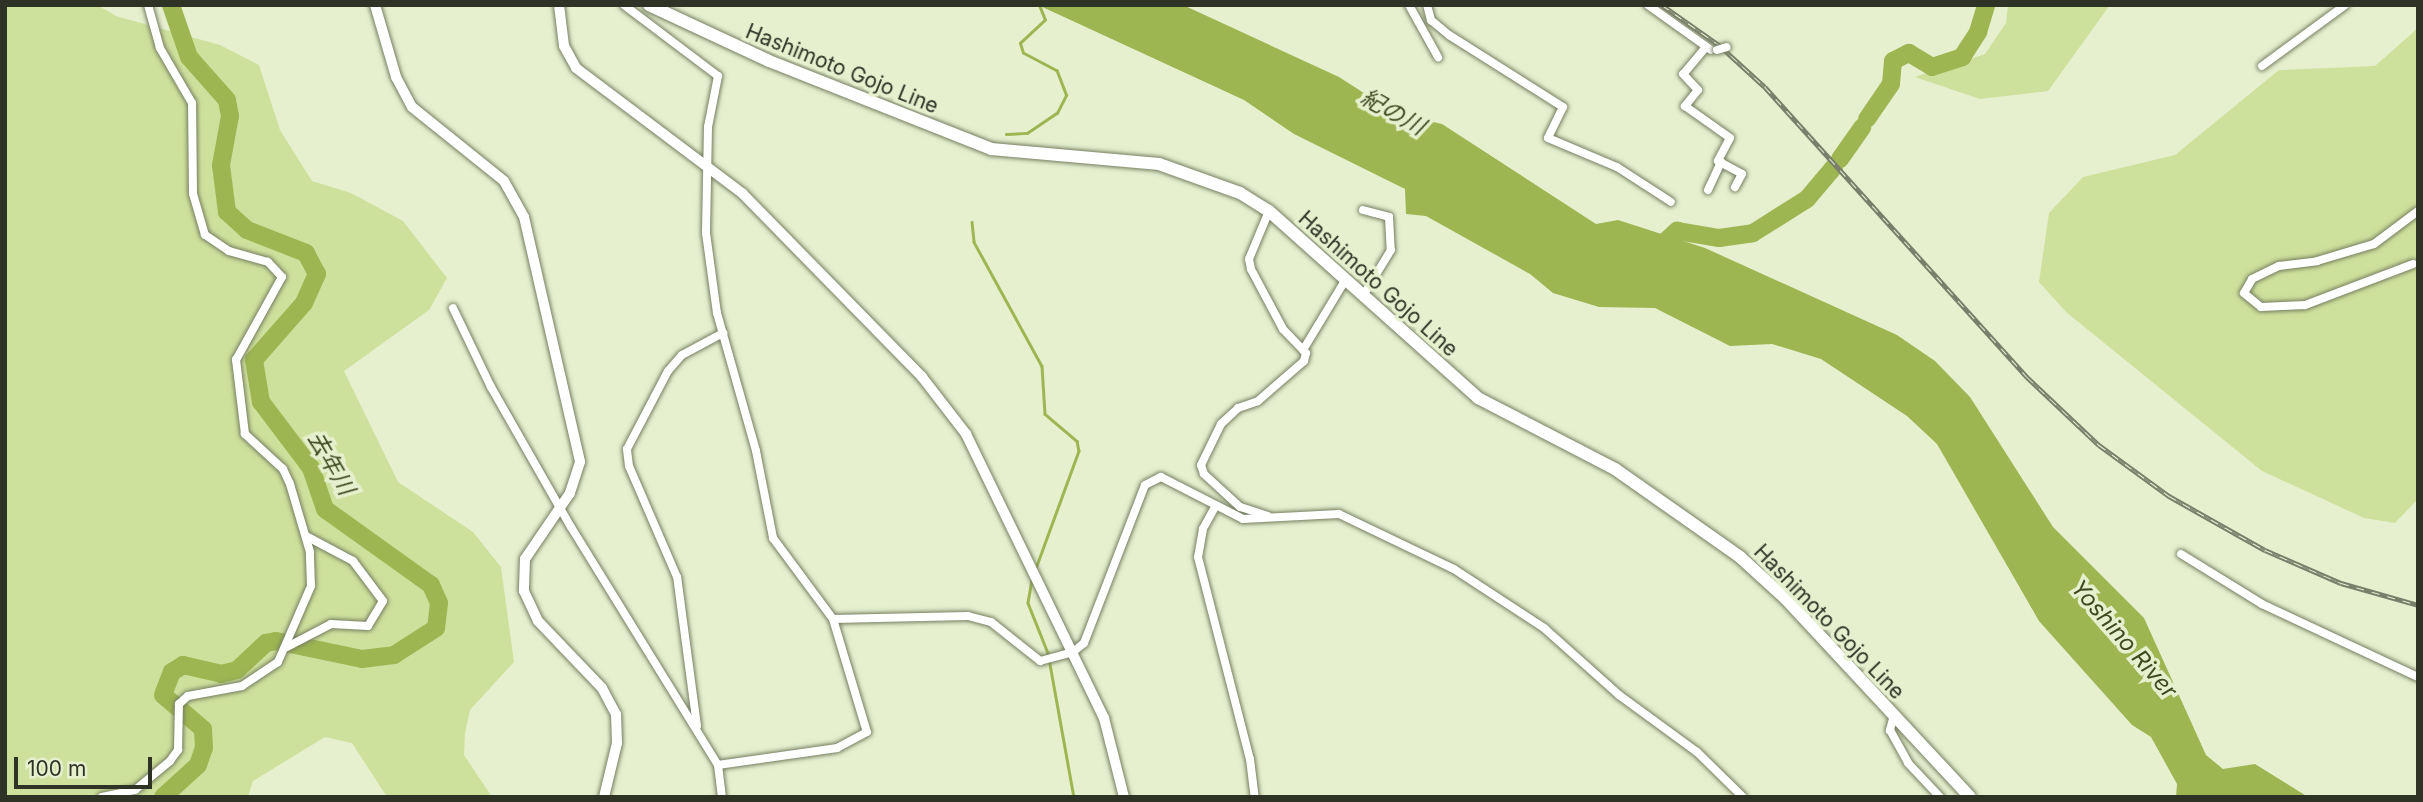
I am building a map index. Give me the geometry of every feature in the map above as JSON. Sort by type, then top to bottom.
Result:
[{"type":"main road","name":"Hashimoto Gojo Line","points":[[649,5],[769,61],[991,149],[1160,164],[1240,193],[1269,211],[1478,398],[1615,469],[1740,557],[1970,797]]},
{"type":"street","points":[[148,5],[160,48],[192,103],[193,194],[205,235],[221,247],[268,262],[282,277],[236,360],[245,434],[283,469],[306,536],[311,586],[287,647]]},
{"type":"street","points":[[376,5],[396,76],[412,107],[493,171],[519,202],[579,444],[576,478],[562,507],[525,559],[524,591],[538,621],[602,688],[616,714],[617,743],[604,797]]},
{"type":"street","points":[[559,5],[564,46],[576,68],[709,168],[776,225],[922,377],[966,434],[1073,652],[1115,747],[1124,797]]},
{"type":"street","points":[[624,5],[718,76],[708,127],[706,233],[723,333],[756,452],[773,538],[834,619],[867,732],[837,748],[718,765]]},
{"type":"street","points":[[1409,5],[1438,57]]},
{"type":"street","points":[[1427,5],[1431,20],[1449,36],[1563,107],[1548,138],[1617,167],[1671,202]]},
{"type":"street","points":[[1648,5],[1706,47],[1717,50],[1731,47]]},
{"type":"street","points":[[2262,66],[2345,5]]},
{"type":"street","points":[[1706,47],[1683,74],[1698,90],[1685,106],[1730,138],[1708,190]]},
{"type":"street","points":[[1721,162],[1742,174],[1735,187]]},
{"type":"street","points":[[1363,210],[1389,218],[1391,250],[1364,295]]},
{"type":"street","points":[[1269,211],[1249,259],[1251,269],[1283,329],[1303,350]]},
{"type":"street","points":[[2413,264],[2305,305],[2274,310],[2250,303],[2244,293],[2252,279],[2279,265],[2317,261],[2374,244],[2418,211]]},
{"type":"street","points":[[1271,517],[1240,507],[1204,474],[1201,465],[1221,424],[1238,408],[1258,401],[1304,361],[1303,350],[1346,279]]},
{"type":"street","points":[[453,309],[491,387],[718,765],[722,797]]},
{"type":"street","points":[[698,732],[677,577],[628,466],[627,449],[668,371],[682,355],[723,333]]},
{"type":"street","points":[[834,619],[968,616],[991,622],[1040,661],[1073,652],[1084,643],[1145,485],[1161,477],[1243,519],[1339,514],[1486,587],[1697,752],[1743,797]]},
{"type":"street","points":[[1216,507],[1203,530],[1198,557],[1250,759],[1255,797]]},
{"type":"street","points":[[102,797],[135,790],[170,761],[178,750],[178,705],[188,696],[257,680],[287,647],[331,624],[368,625],[383,601],[353,561],[306,536]]},
{"type":"street","points":[[2181,554],[2262,604],[2418,677]]},
{"type":"street","points":[[1894,715],[1890,730],[1908,763],[1940,797]]},
{"type":"shaded area","points":[[5,5],[97,5],[116,16],[220,45],[259,65],[280,130],[312,181],[351,193],[403,221],[447,278],[429,310],[344,371],[398,482],[473,532],[501,567],[514,662],[470,710],[464,755],[492,797],[387,797],[352,743],[325,737],[253,781],[248,797],[5,797]]},
{"type":"shaded area","points":[[2008,5],[2110,5],[2048,91],[1980,99],[1915,77],[1985,54],[2006,23]]},
{"type":"shaded area","points":[[2418,28],[2418,499],[2395,523],[2364,518],[2262,471],[2066,312],[2039,282],[2049,213],[2083,177],[2175,155],[2279,70],[2375,66]]},
{"type":"water","points":[[1038,5],[1183,5],[1339,77],[1395,113],[1442,124],[1596,224],[1618,220],[1705,248],[1897,335],[1935,361],[1970,397],[2053,527],[2144,618],[2206,755],[2223,769],[2255,764],[2308,797],[2176,797],[2177,784],[2151,737],[2132,725],[2039,621],[1937,444],[1907,416],[1821,359],[1772,344],[1730,346],[1655,308],[1599,307],[1553,293],[1530,274],[1426,216],[1406,214],[1405,189],[1294,134],[1244,100]]},
{"type":"waterway","name":"去年川","points":[[163,797],[198,765],[204,748],[203,729],[163,695],[172,672],[183,665],[221,674],[237,670],[266,643],[276,641],[362,659],[394,655],[436,628],[439,603],[431,585],[325,509],[311,468],[261,402],[254,360],[304,303],[317,274],[306,253],[247,230],[227,212],[221,165],[230,116],[227,100],[189,57],[171,5]]},
{"type":"waterway","points":[[1006,134],[1027,133],[1057,113],[1066,95],[1057,71],[1023,53],[1020,43],[1045,20],[1039,5]]},
{"type":"waterway","points":[[1867,119],[1891,84],[1893,61],[1909,53],[1932,67],[1962,57],[1978,32],[1986,5]]},
{"type":"waterway","points":[[1840,159],[1862,127]]},
{"type":"waterway","points":[[1653,253],[1677,231],[1719,238],[1753,233],[1807,199],[1834,167]]},
{"type":"waterway","points":[[972,222],[974,242],[1042,366],[1045,414],[1077,441],[1079,451],[1035,571]]},
{"type":"waterway","points":[[1032,580],[1028,603],[1048,653],[1074,797]]},
{"type":"railway","points":[[1662,5],[1719,45],[1765,87],[2027,377],[2099,445],[2169,496],[2265,550],[2341,583],[2418,605]]},
{"type":"water label","name":"紀の川","points":[[1393,112]]},
{"type":"water label","name":"Yoshino River","points":[[2124,639]]}]
